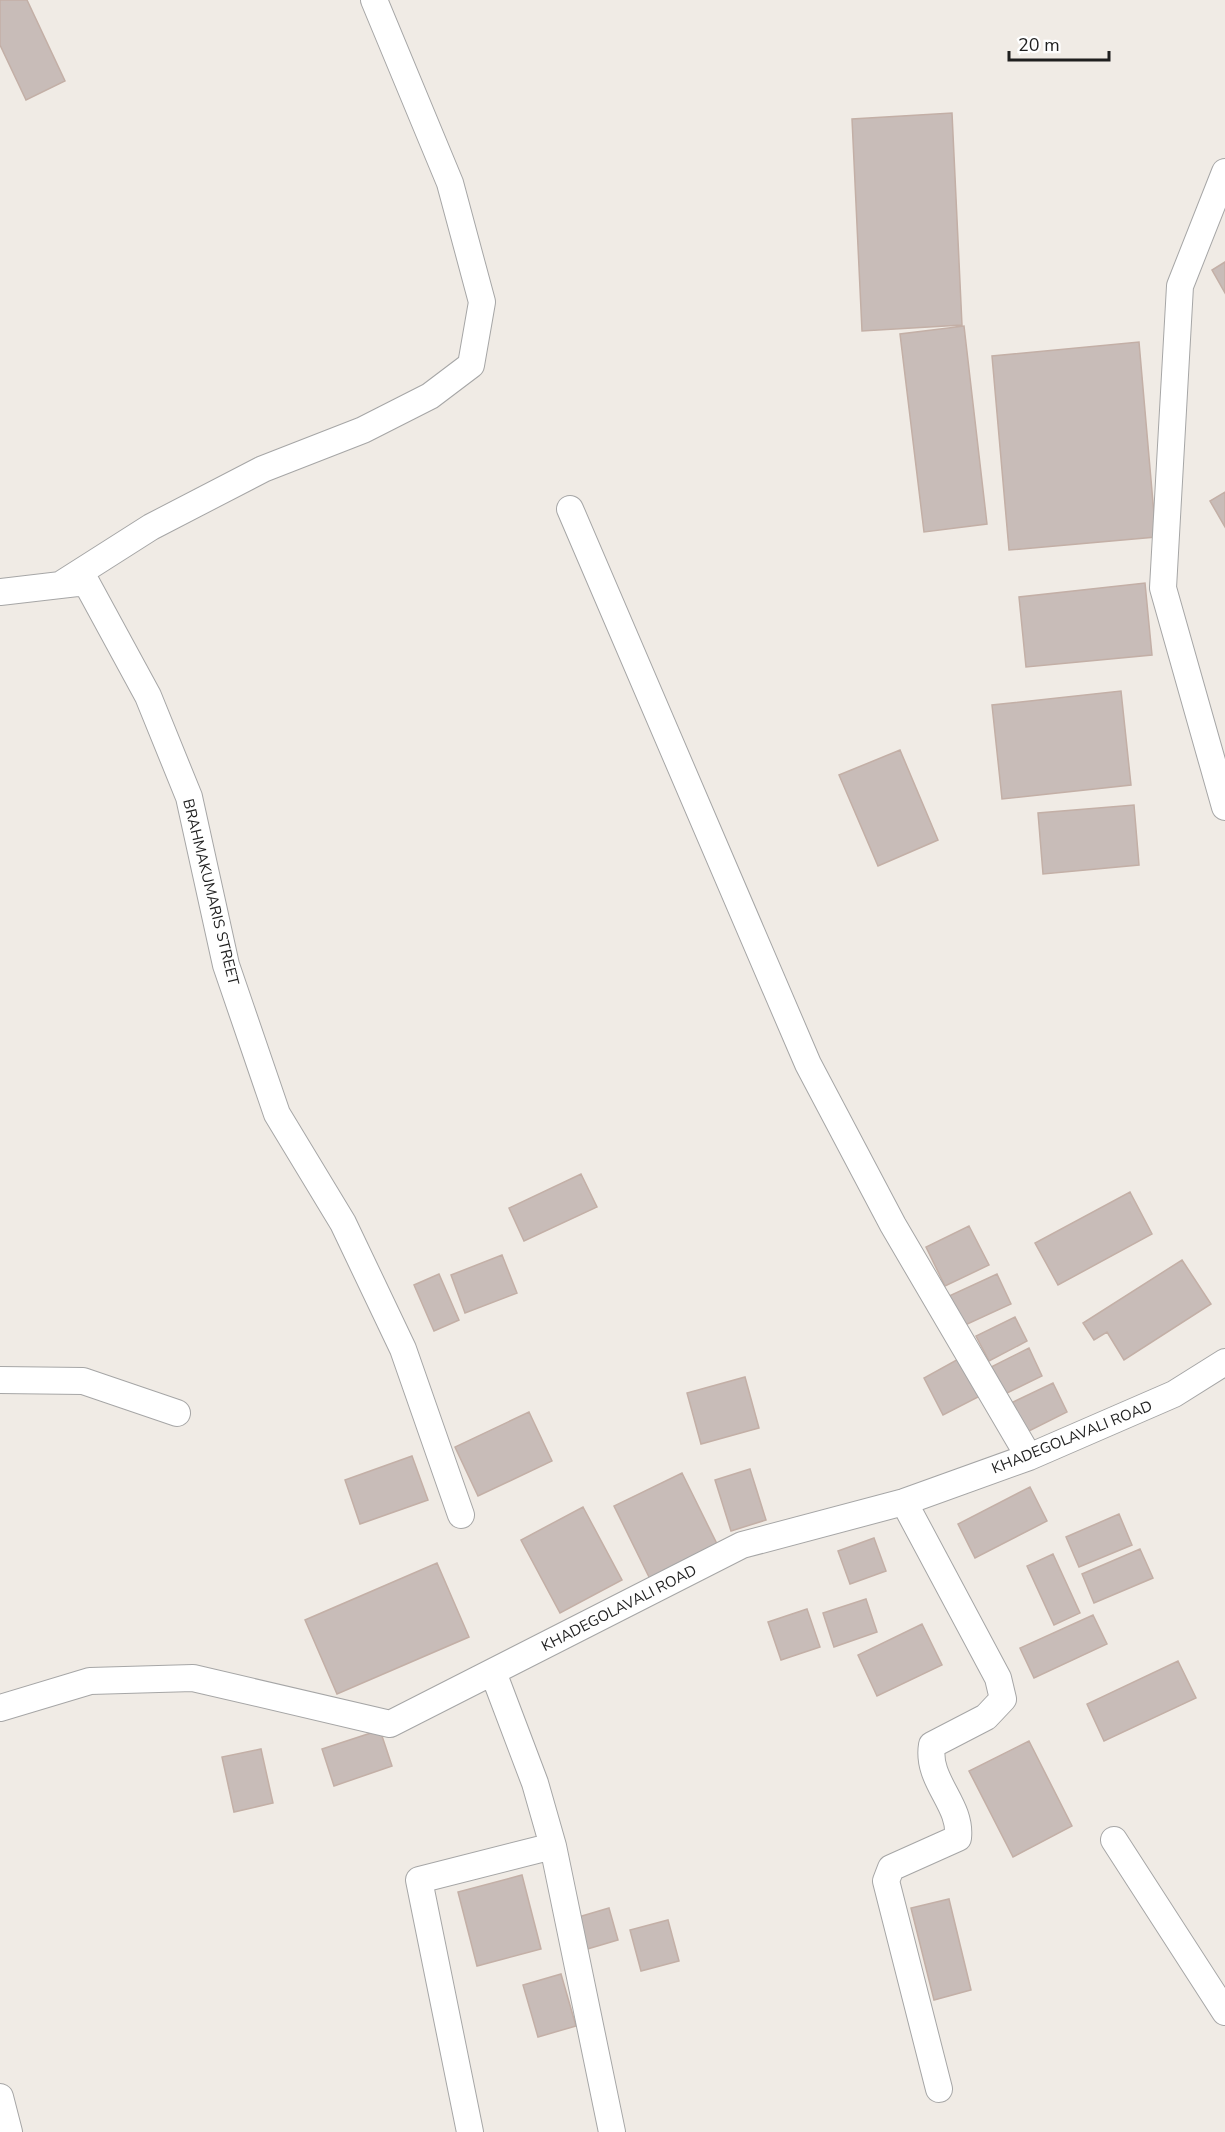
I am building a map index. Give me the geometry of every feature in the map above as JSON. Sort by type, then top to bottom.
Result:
[{"type":"street","points":[[61,585],[152,527],[263,469],[363,430],[430,396],[471,365],[482,302],[450,183],[375,0]]},
{"type":"street","points":[[1225,172],[1180,286],[1163,588],[1225,807]]},
{"type":"street","points":[[570,509],[808,1064],[893,1225],[1029,1457]]},
{"type":"street","name":"BRAHMAKUMARIS STREET","points":[[0,592],[86,582],[148,696],[189,797],[226,965],[277,1114],[342,1223],[403,1349],[461,1515]]},
{"type":"street","name":"KHADEGOLAVALI ROAD","points":[[0,1708],[90,1681],[193,1678],[390,1724],[742,1545],[904,1502],[1029,1457],[1174,1394],[1225,1362]]},
{"type":"street","points":[[0,1380],[83,1381],[177,1413]]},
{"type":"street","points":[[904,1502],[998,1678],[1003,1699],[986,1717],[932,1745],[929,1761],[960,1825],[958,1838],[891,1868],[886,1881],[939,2089]]},
{"type":"street","points":[[493,1672],[536,1783],[553,1846],[612,2132]]},
{"type":"street","points":[[1114,1840],[1225,2012]]},
{"type":"street","points":[[470,2132],[419,1880],[553,1846]]},
{"type":"street","points":[[0,2097],[9,2132]]},
{"type":"building","points":[[0,0],[27,0],[65,81],[26,100],[0,45]]},
{"type":"building","points":[[952,113],[962,325],[862,331],[852,119]]},
{"type":"building","points":[[1225,262],[1225,293],[1212,270]]},
{"type":"building","points":[[964,326],[987,524],[924,532],[900,334]]},
{"type":"building","points":[[1139,342],[1156,537],[1009,550],[992,356]]},
{"type":"building","points":[[1225,492],[1225,527],[1210,501]]},
{"type":"building","points":[[1145,583],[1152,655],[1026,667],[1019,597]]},
{"type":"building","points":[[1121,691],[1131,785],[1002,799],[992,705]]},
{"type":"building","points":[[900,750],[938,840],[878,866],[839,775]]},
{"type":"building","points":[[1134,805],[1139,865],[1043,874],[1038,813]]},
{"type":"building","points":[[581,1174],[597,1207],[524,1241],[509,1208]]},
{"type":"building","points":[[1130,1192],[1152,1234],[1058,1285],[1035,1243]]},
{"type":"building","points":[[969,1226],[989,1265],[945,1286],[926,1247]]},
{"type":"building","points":[[502,1255],[517,1293],[465,1313],[451,1275]]},
{"type":"building","points":[[1182,1260],[1211,1304],[1124,1360],[1107,1332],[1094,1340],[1083,1323]]},
{"type":"building","points":[[439,1274],[459,1320],[434,1331],[414,1285]]},
{"type":"building","points":[[997,1274],[1011,1304],[963,1326],[949,1296]]},
{"type":"building","points":[[1015,1317],[1027,1341],[989,1361],[976,1336]]},
{"type":"building","points":[[1029,1348],[1042,1376],[1005,1394],[991,1367]]},
{"type":"building","points":[[962,1357],[982,1395],[943,1415],[924,1378]]},
{"type":"building","points":[[745,1377],[759,1428],[701,1444],[687,1393]]},
{"type":"building","points":[[1053,1383],[1067,1412],[1025,1433],[1011,1403]]},
{"type":"building","points":[[529,1412],[552,1461],[478,1496],[455,1447]]},
{"type":"building","points":[[412,1456],[428,1500],[360,1524],[345,1480]]},
{"type":"building","points":[[750,1469],[766,1520],[731,1531],[715,1480]]},
{"type":"building","points":[[682,1473],[720,1550],[652,1583],[614,1506]]},
{"type":"building","points":[[1030,1487],[1047,1521],[975,1558],[958,1524]]},
{"type":"building","points":[[583,1507],[622,1580],[560,1613],[521,1540]]},
{"type":"building","points":[[1119,1514],[1132,1545],[1079,1567],[1066,1537]]},
{"type":"building","points":[[874,1538],[886,1571],[850,1584],[838,1551]]},
{"type":"building","points":[[1140,1549],[1153,1578],[1094,1603],[1082,1574]]},
{"type":"building","points":[[1053,1554],[1080,1613],[1054,1625],[1027,1566]]},
{"type":"building","points":[[437,1563],[469,1637],[337,1694],[305,1620]]},
{"type":"building","points":[[866,1599],[877,1632],[834,1647],[823,1613]]},
{"type":"building","points":[[807,1609],[820,1647],[781,1660],[768,1622]]},
{"type":"building","points":[[1093,1615],[1107,1644],[1034,1678],[1020,1648]]},
{"type":"building","points":[[922,1624],[942,1665],[877,1696],[858,1655]]},
{"type":"building","points":[[1178,1661],[1196,1698],[1104,1741],[1087,1704]]},
{"type":"building","points":[[380,1730],[392,1766],[334,1786],[322,1749]]},
{"type":"building","points":[[1029,1741],[1072,1826],[1013,1857],[969,1771]]},
{"type":"building","points":[[261,1749],[273,1803],[234,1812],[222,1757]]},
{"type":"building","points":[[522,1875],[541,1949],[477,1966],[458,1892]]},
{"type":"building","points":[[949,1899],[971,1990],[934,2000],[911,1908]]},
{"type":"building","points":[[609,1908],[618,1940],[584,1950],[575,1918]]},
{"type":"building","points":[[668,1920],[679,1961],[641,1971],[630,1930]]},
{"type":"building","points":[[561,1974],[576,2026],[538,2037],[523,1985]]}]
